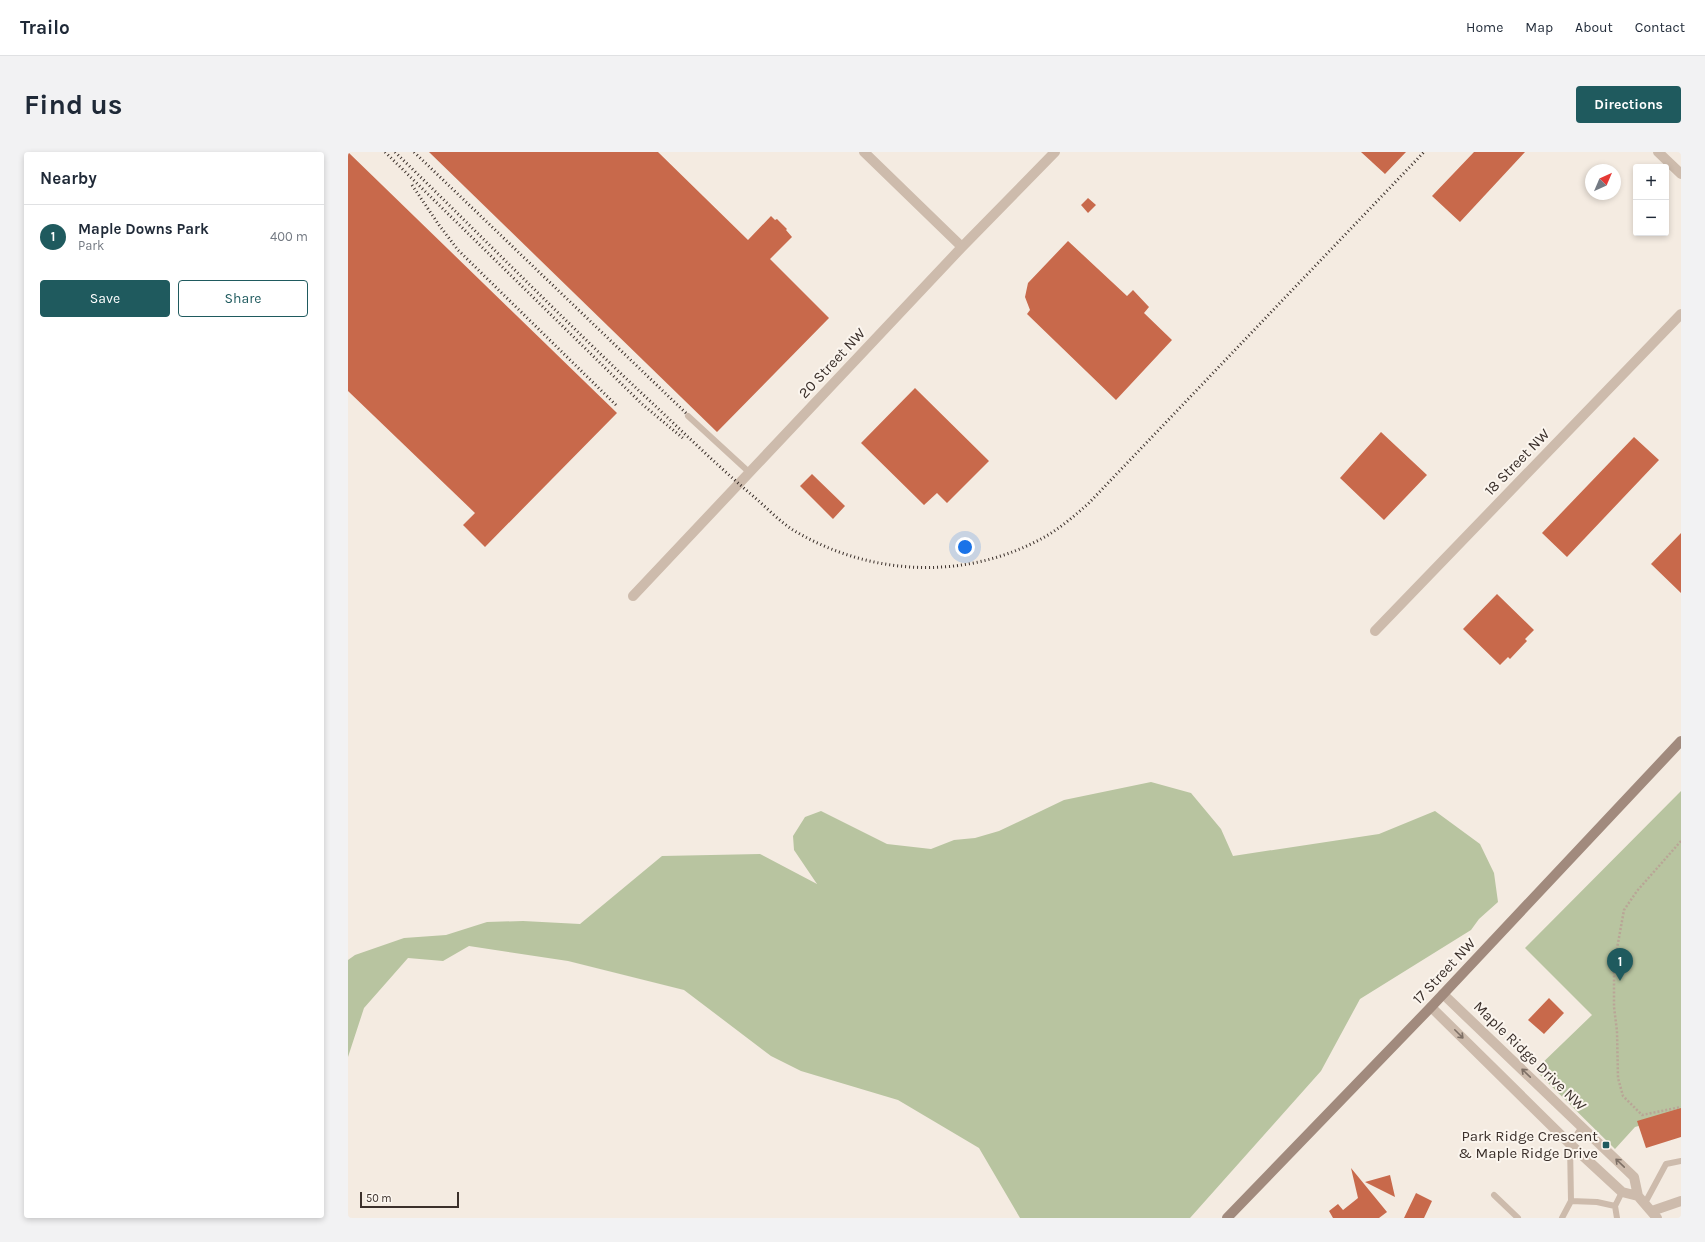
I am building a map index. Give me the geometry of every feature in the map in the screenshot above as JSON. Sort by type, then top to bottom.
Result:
[{"type":"main road","name":"17 Street NW","points":[[1227,1218],[1431,1007],[1681,742]]},
{"type":"street","points":[[864,152],[962,247]]},
{"type":"street","name":"20 Street NW","points":[[633,596],[962,247],[1054,152]]},
{"type":"street","points":[[1658,152],[1681,174]]},
{"type":"street","name":"18 Street NW","points":[[1375,631],[1681,314]]},
{"type":"street","name":"Maple Ridge Drive NW","points":[[1443,994],[1634,1177],[1641,1199],[1655,1214]]},
{"type":"street","points":[[1431,1007],[1570,1144],[1622,1192],[1641,1199]]},
{"type":"street","points":[[1655,1214],[1681,1201]]},
{"type":"lane","points":[[688,416],[750,473]]},
{"type":"lane","points":[[1562,1218],[1572,1201],[1570,1144],[1582,1127]]},
{"type":"lane","points":[[1641,1199],[1666,1164],[1681,1161]]},
{"type":"lane","points":[[1617,1218],[1615,1206],[1622,1192]]},
{"type":"lane","points":[[1494,1195],[1518,1218]]},
{"type":"lane","points":[[1572,1201],[1597,1202],[1615,1206]]},
{"type":"path","points":[[1681,841],[1637,891],[1624,910],[1614,965],[1614,1007],[1617,1031],[1618,1078],[1623,1096],[1642,1115],[1681,1107]]},
{"type":"green space","points":[[1151,782],[1191,793],[1221,829],[1233,856],[1379,834],[1435,811],[1480,844],[1494,873],[1498,902],[1479,919],[1471,930],[1360,999],[1321,1071],[1190,1218],[1020,1218],[979,1148],[898,1100],[801,1071],[771,1056],[684,990],[568,961],[469,946],[443,961],[408,958],[364,1008],[348,1057],[348,960],[355,955],[404,938],[446,935],[487,922],[523,921],[580,924],[662,856],[760,854],[817,884],[794,850],[793,836],[805,817],[821,811],[887,844],[931,849],[954,840],[975,838],[999,831],[1064,800]]},
{"type":"green space","points":[[1681,791],[1681,1114],[1635,1127],[1615,1149],[1535,1070],[1592,1015],[1525,948]]},
{"type":"building","points":[[348,152],[617,413],[485,547],[463,525],[475,513],[348,391]]},
{"type":"building","points":[[429,152],[658,152],[748,240],[771,216],[775,220],[777,219],[787,229],[786,230],[792,237],[770,259],[829,318],[717,432]]},
{"type":"building","points":[[1361,152],[1406,152],[1385,174]]},
{"type":"building","points":[[1474,152],[1525,152],[1460,222],[1432,196]]},
{"type":"building","points":[[1088,198],[1096,205],[1088,213],[1081,205]]},
{"type":"building","points":[[1068,241],[1127,296],[1133,290],[1149,307],[1144,313],[1172,340],[1116,400],[1027,314],[1030,310],[1025,297],[1028,283]]},
{"type":"building","points":[[915,388],[989,461],[947,503],[937,493],[924,505],[861,443]]},
{"type":"building","points":[[1381,432],[1427,475],[1384,520],[1340,478]]},
{"type":"building","points":[[1634,437],[1659,460],[1567,557],[1542,533]]},
{"type":"building","points":[[812,474],[845,506],[833,519],[800,486]]},
{"type":"building","points":[[1681,533],[1681,593],[1651,564]]},
{"type":"building","points":[[1497,594],[1534,630],[1525,639],[1527,641],[1510,659],[1508,657],[1500,665],[1463,629]]},
{"type":"building","points":[[1549,998],[1564,1013],[1544,1034],[1528,1020]]},
{"type":"building","points":[[1681,1108],[1681,1137],[1646,1148],[1637,1121]]},
{"type":"building","points":[[1351,1168],[1387,1212],[1379,1218],[1333,1218],[1329,1211],[1338,1204],[1343,1210],[1358,1198]]},
{"type":"building","points":[[1390,1175],[1395,1197],[1365,1182]]},
{"type":"building","points":[[1416,1193],[1432,1201],[1424,1218],[1404,1218]]},
{"type":"railway","points":[[385,152],[642,404],[684,439]]},
{"type":"railway","points":[[395,152],[635,387],[723,470],[793,530],[822,545],[852,556],[883,564],[915,567],[947,567],[978,562],[1009,553],[1039,540],[1071,519],[1088,504],[1424,152]]},
{"type":"railway","points":[[414,152],[688,415]]},
{"type":"railway","points":[[412,185],[458,250],[616,405]]},
{"type":"place","name":"Maple Downs Park","points":[[1620,981]]},
{"type":"place","name":"Park Ridge Crescent & Maple Ridge Drive","points":[[1606,1145]]}]
